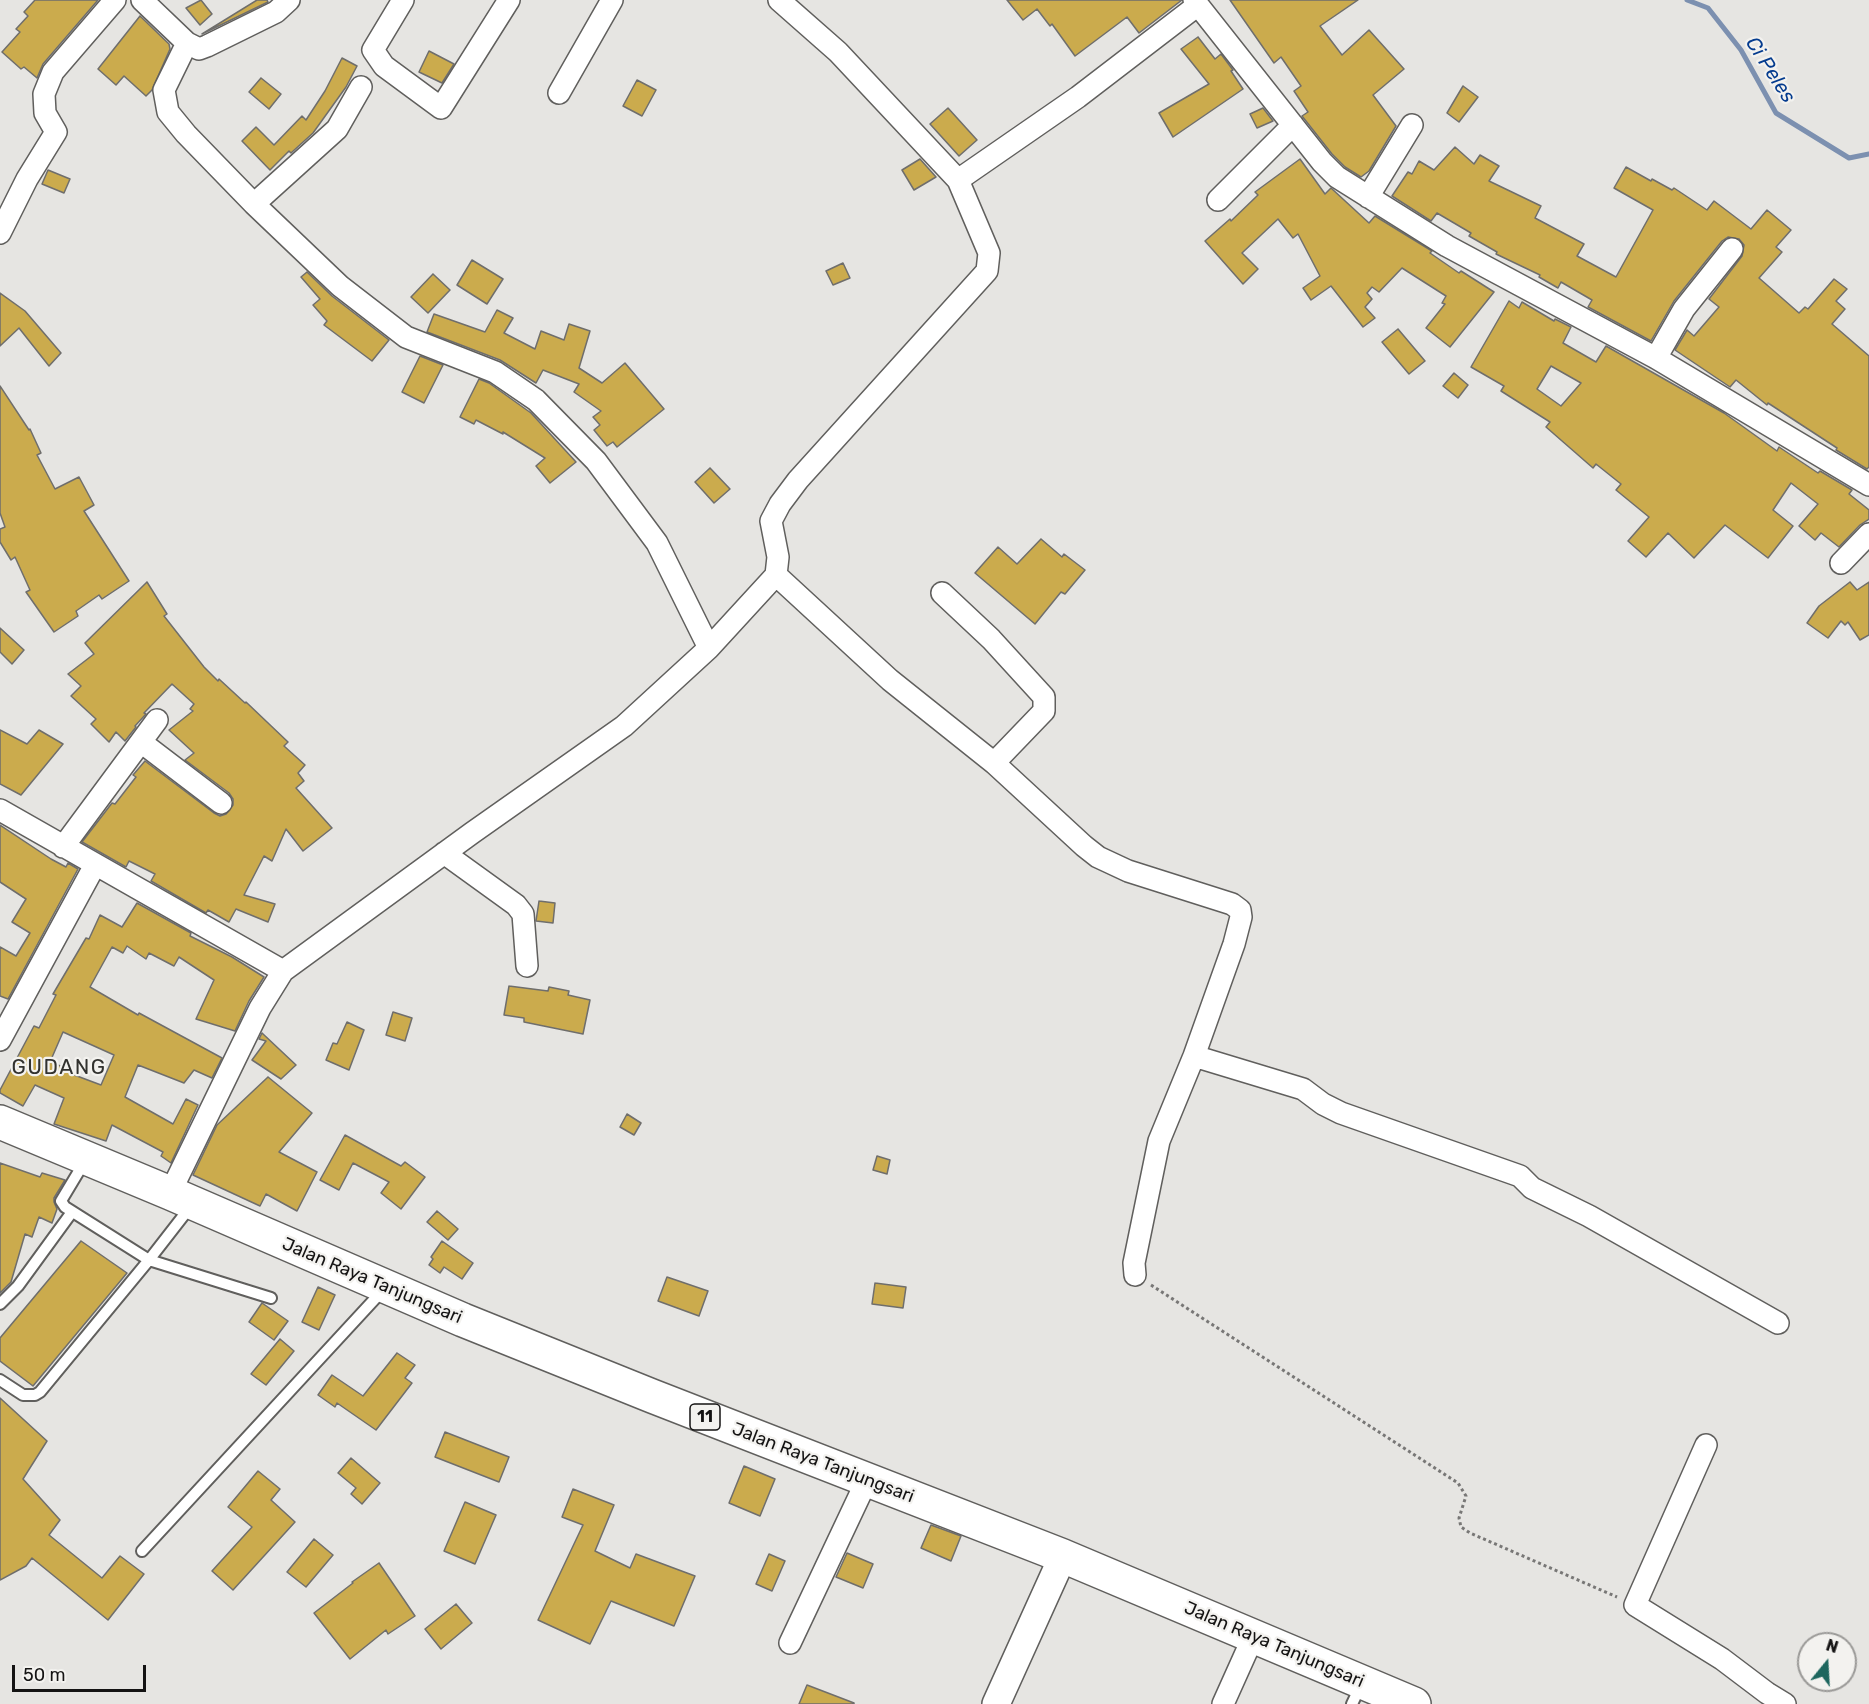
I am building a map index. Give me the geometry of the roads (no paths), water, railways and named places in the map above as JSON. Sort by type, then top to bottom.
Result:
[{"type":"highway","name":"Jalan Raya Tanjungsari","points":[[0,1122],[463,1320],[1063,1556],[1254,1635],[1357,1693],[1414,1704]]},
{"type":"street","points":[[0,232],[27,179],[56,132],[45,113],[44,94],[53,72],[115,0]]},
{"type":"street","points":[[142,0],[187,43],[199,49],[282,2]]},
{"type":"street","points":[[403,0],[373,50],[384,66],[441,108],[509,0]]},
{"type":"street","points":[[559,93],[612,0]]},
{"type":"street","points":[[181,1198],[260,1008],[283,971],[444,853],[624,726],[709,648],[776,575],[778,557],[771,521],[780,504],[806,471],[987,271],[989,253],[958,180],[838,52],[779,0]]},
{"type":"street","points":[[958,180],[1078,97],[1196,3],[1337,177],[1447,246],[1656,358],[1869,486]]},
{"type":"street","points":[[187,43],[164,90],[168,112],[186,134],[254,204],[340,286],[406,337],[495,372],[536,400],[596,461],[657,543],[709,648]]},
{"type":"street","points":[[254,204],[337,129],[361,87]]},
{"type":"street","points":[[1218,200],[1293,125]]},
{"type":"street","points":[[1368,197],[1412,125]]},
{"type":"street","points":[[1656,358],[1684,309],[1732,249]]},
{"type":"street","points":[[1840,563],[1869,534]]},
{"type":"street","points":[[776,575],[890,680],[994,764],[1098,857],[1128,871],[1232,904],[1240,910],[1239,927],[1194,1056],[1160,1141],[1134,1263],[1135,1275]]},
{"type":"street","points":[[942,593],[969,621],[991,639],[1044,697],[1044,711],[994,764]]},
{"type":"street","points":[[63,847],[157,720]]},
{"type":"street","points":[[141,742],[221,803]]},
{"type":"street","points":[[0,810],[283,971]]},
{"type":"street","points":[[444,853],[516,905],[523,914],[527,966]]},
{"type":"street","points":[[0,1040],[95,865]]},
{"type":"street","points":[[1194,1056],[1303,1089],[1323,1104],[1341,1113],[1520,1176],[1529,1186],[1589,1216],[1778,1323]]},
{"type":"street","points":[[1706,1445],[1635,1605],[1722,1659],[1785,1704]]},
{"type":"street","points":[[790,1643],[867,1480]]},
{"type":"street","points":[[996,1704],[1063,1556]]},
{"type":"street","points":[[1222,1704],[1254,1635]]},
{"type":"lane","points":[[87,1158],[61,1200],[64,1207],[149,1260],[271,1298]]},
{"type":"lane","points":[[0,1380],[23,1395],[36,1395],[40,1392],[149,1260],[181,1198]]},
{"type":"lane","points":[[0,1304],[18,1286],[72,1212]]},
{"type":"lane","points":[[142,1551],[387,1286]]},
{"type":"waterway","name":"Ci Peles","points":[[1687,0],[1708,8],[1741,50],[1776,113],[1849,158],[1869,154]]},
{"type":"district","name":"GUDANG","points":[[59,1068]]}]
